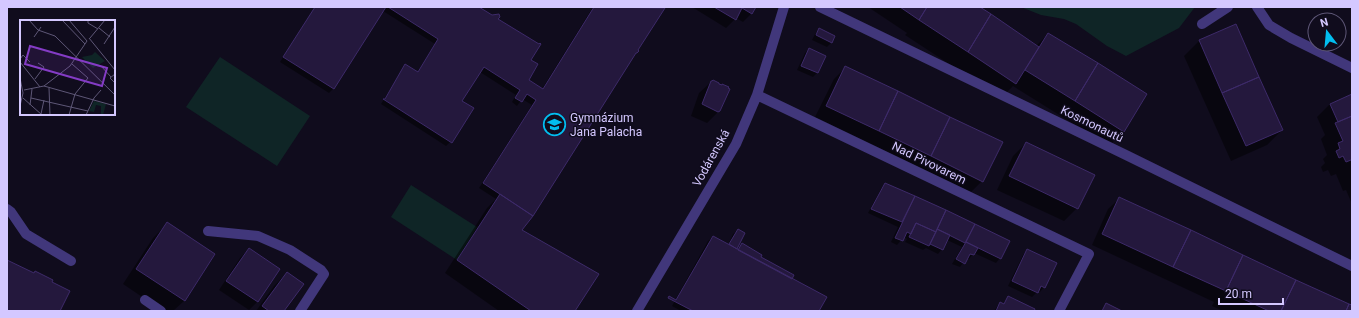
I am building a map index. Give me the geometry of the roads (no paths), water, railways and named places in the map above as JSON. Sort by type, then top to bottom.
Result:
[{"type":"street","name":"Vodárenská","points":[[636,311],[736,144],[757,95],[784,7]]},
{"type":"street","name":"Kosmonautů","points":[[820,7],[1352,266]]},
{"type":"street","points":[[1202,24],[1228,7]]},
{"type":"street","points":[[1257,7],[1269,24],[1291,38],[1352,68]]},
{"type":"street","name":"Nad Pivovarem","points":[[757,95],[1089,254],[1060,311]]},
{"type":"street","points":[[7,209],[11,212],[26,234],[70,261]]},
{"type":"street","points":[[208,231],[258,236],[290,250],[321,270],[324,274],[300,311]]},
{"type":"street","points":[[144,300],[161,311]]},
{"type":"place","name":"Gymnázium Jana Palacha","points":[[555,125]]}]
